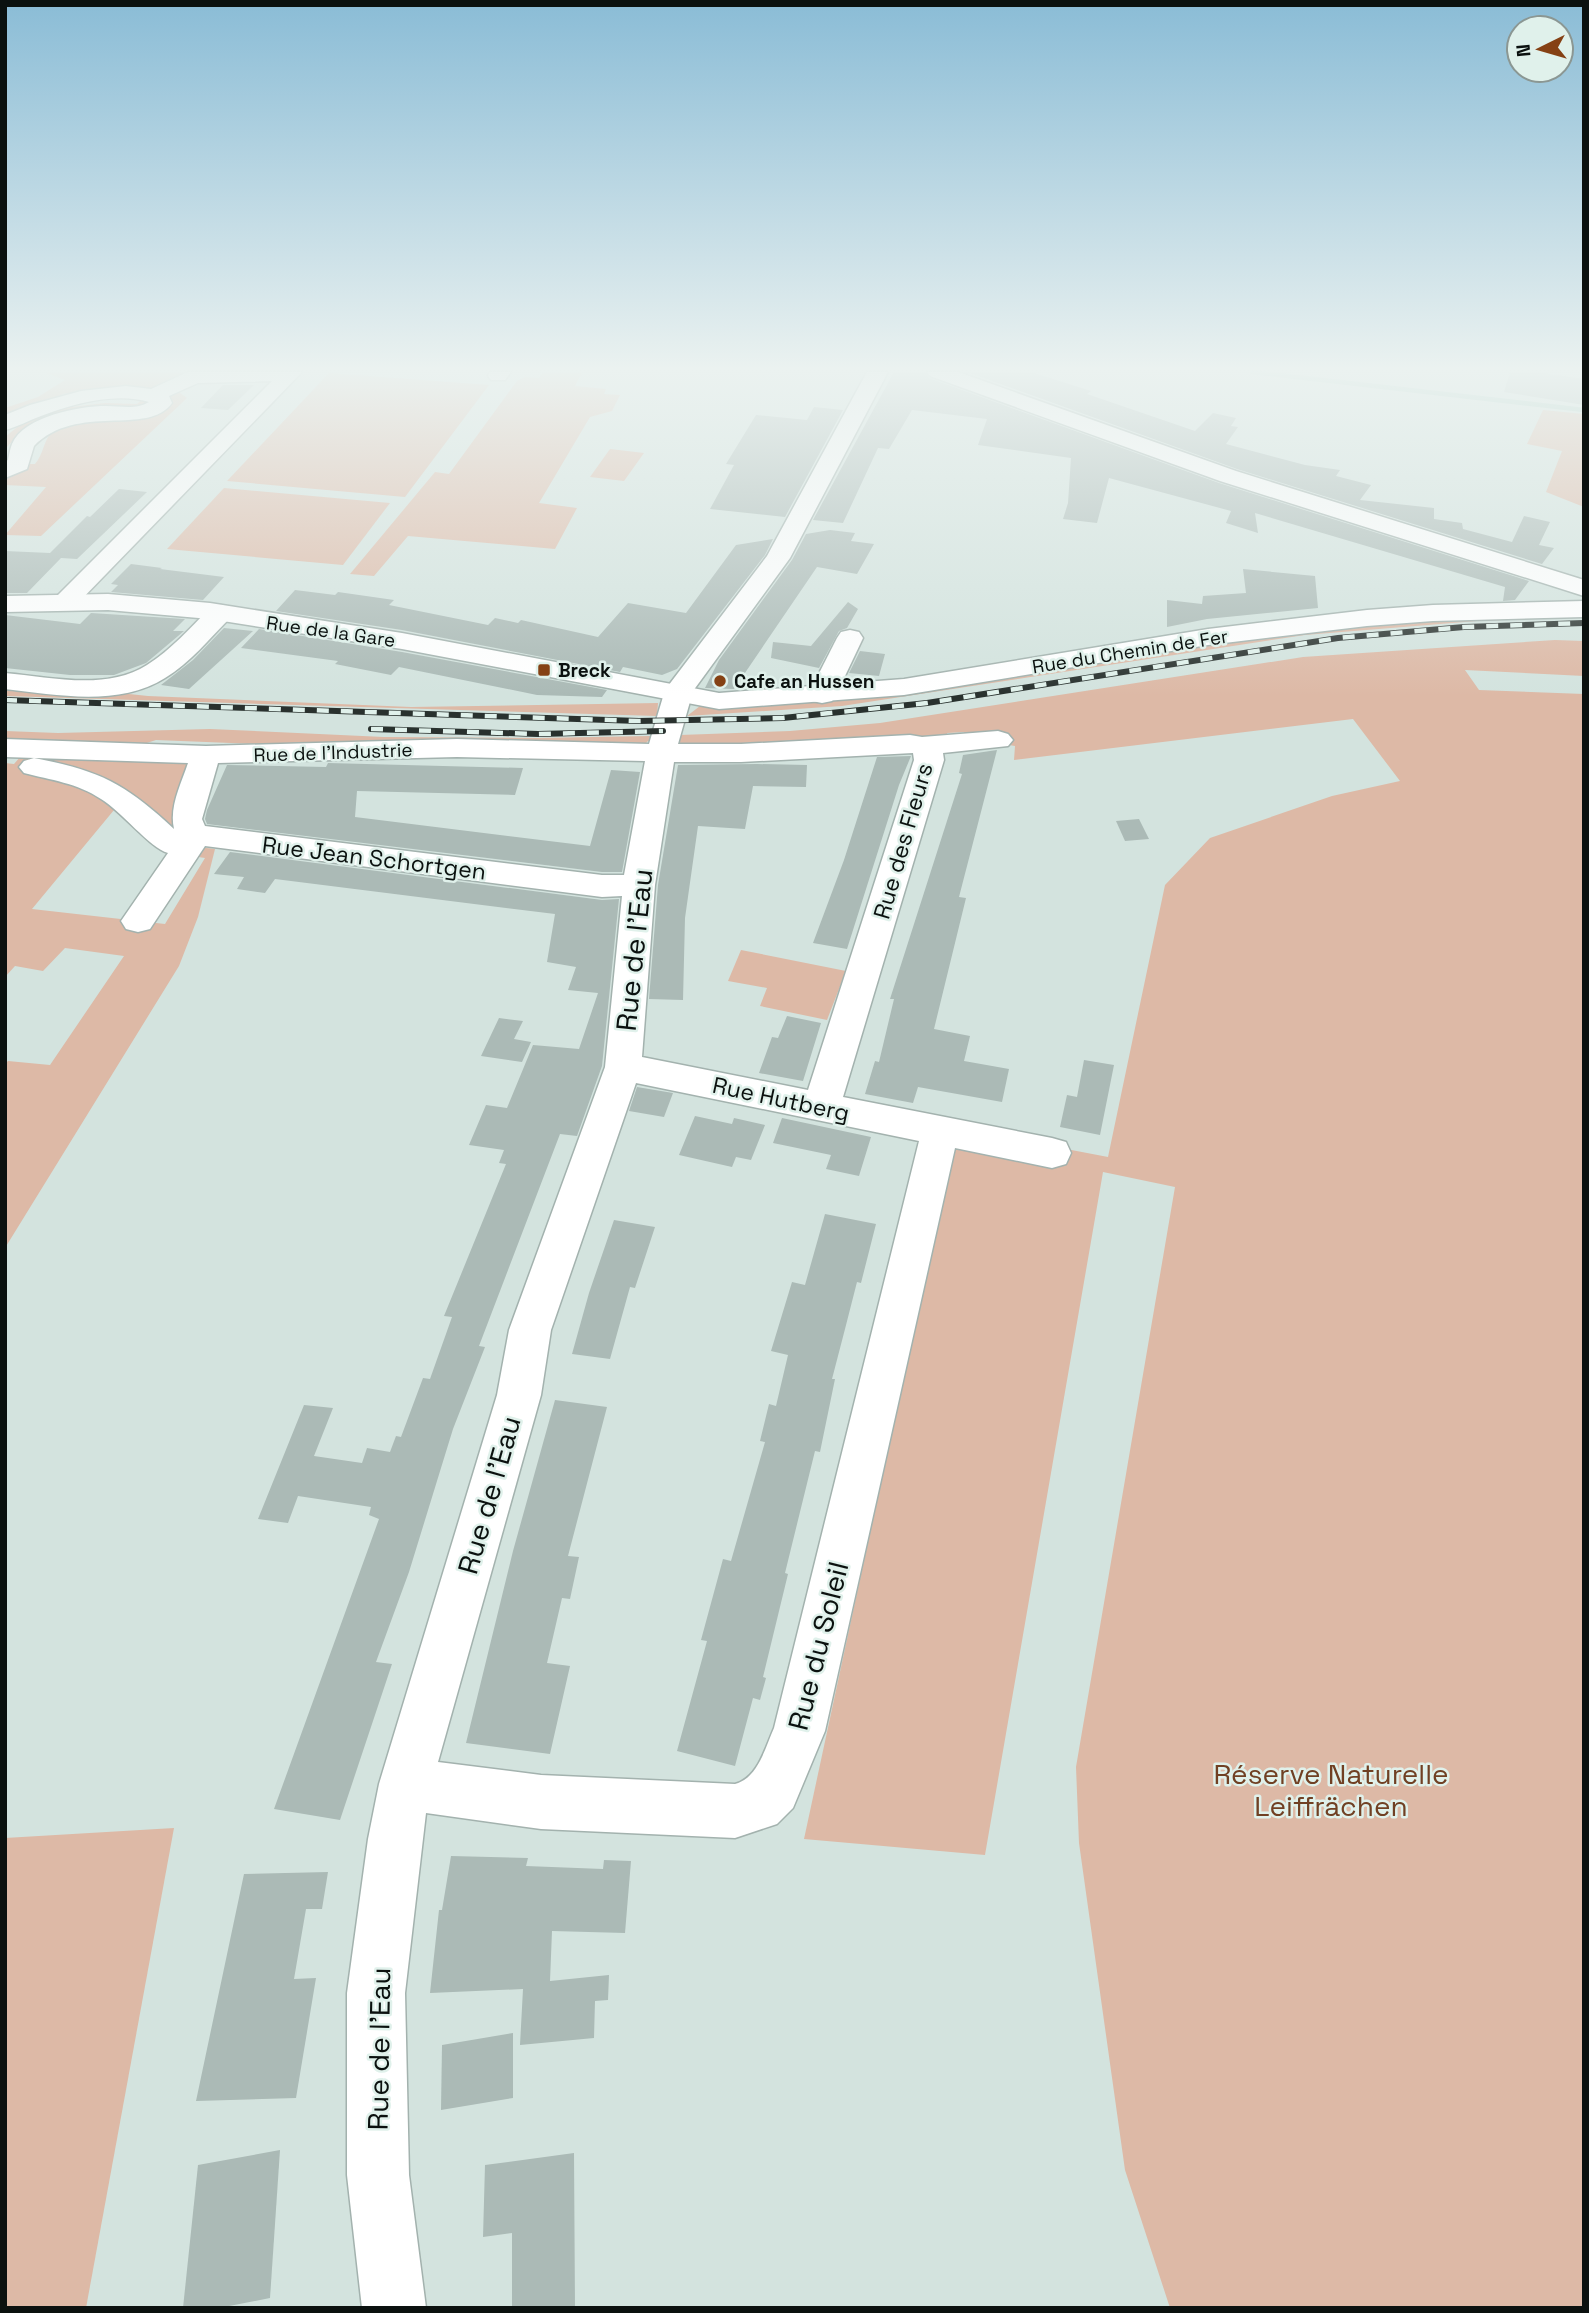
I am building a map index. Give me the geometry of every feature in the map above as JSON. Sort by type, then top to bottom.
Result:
[{"type":"street","points":[[66,601],[185,480]]},
{"type":"street","name":"Rue de l'Eau","points":[[394,2308],[378,2175],[376,1993],[405,1784],[519,1395],[530,1330],[623,1067],[639,885],[661,754],[678,694],[687,678],[778,558],[820,480]]},
{"type":"street","points":[[1241,480],[1584,588]]},
{"type":"street","name":"Rue de la Gare","points":[[5,604],[108,602],[220,613],[402,641],[678,694]]},
{"type":"street","name":"Rue du Chemin de Fer","points":[[678,694],[719,701],[822,695],[934,683],[1208,638],[1320,623],[1433,613],[1584,609]]},
{"type":"street","points":[[5,681],[97,687],[132,683],[155,673],[220,613]]},
{"type":"street","points":[[822,695],[850,638]]},
{"type":"street","points":[[922,746],[998,740]]},
{"type":"street","name":"Rue des Fleurs","points":[[661,754],[741,753],[910,744],[922,746],[928,752],[929,760],[821,1107]]},
{"type":"street","name":"Rue de l'Industrie","points":[[5,748],[206,755],[457,748],[661,754]]},
{"type":"street","points":[[138,920],[190,831],[187,819],[206,755]]},
{"type":"street","points":[[5,761],[71,773],[99,784],[184,840]]},
{"type":"street","name":"Rue Jean Schortgen","points":[[184,840],[602,886],[639,885]]},
{"type":"street","name":"Rue Hutberg","points":[[623,1067],[1052,1153]]},
{"type":"street","name":"Rue du Soleil","points":[[405,1784],[541,1802],[735,1811],[758,1805],[774,1789],[799,1731],[940,1132]]},
{"type":"green space","points":[[5,480],[100,480],[41,536],[5,535],[46,487],[5,485]]},
{"type":"green space","points":[[228,480],[418,480],[405,497]]},
{"type":"green space","points":[[428,480],[553,480],[539,503],[577,508],[555,549],[408,536],[374,576],[350,574]]},
{"type":"green space","points":[[1551,480],[1584,480],[1584,507],[1546,492]]},
{"type":"green space","points":[[224,488],[390,503],[343,565],[167,549]]},
{"type":"green space","points":[[1574,617],[1477,621],[1305,635],[842,706],[687,716],[700,706],[742,703],[1387,619]]},
{"type":"green space","name":"Réserve Naturelle Leiffrächen","points":[[1555,640],[1584,641],[1584,676],[1465,670],[1479,690],[1584,694],[1584,2308],[1170,2308],[1125,2170],[1079,1843],[1076,1767],[1175,1187],[1103,1172],[985,1855],[804,1839],[955,1138],[1061,1148],[1108,1157],[1165,885],[1210,838],[1332,796],[1400,781],[1353,719],[1014,760],[1015,746],[966,738],[964,732],[947,733],[948,739],[885,736],[685,747],[678,741],[648,741],[640,749],[278,745],[156,740],[134,747],[5,743],[5,731],[58,733],[210,729],[384,737],[650,736],[650,739],[678,739],[680,735],[790,731],[880,723],[1303,657]]},
{"type":"green space","points":[[5,681],[148,696],[411,707],[658,703],[657,716],[5,696]]},
{"type":"green space","points":[[21,756],[203,762],[190,831],[159,832],[146,839],[114,810],[32,909],[165,924],[205,858],[192,856],[198,847],[215,849],[198,917],[179,966],[5,1248],[5,1064],[8,1061],[50,1065],[124,956],[65,948],[43,971],[15,966],[5,977],[5,763],[14,764]]},
{"type":"green space","points":[[741,950],[846,971],[827,1020],[760,1006],[767,988],[728,981]]},
{"type":"green space","points":[[174,1828],[86,2308],[5,2308],[5,1838]]},
{"type":"building","points":[[726,480],[805,480],[785,517],[710,509]]},
{"type":"building","points":[[835,480],[863,480],[843,523],[813,520]]},
{"type":"building","points":[[1070,480],[1108,480],[1097,523],[1063,519],[1068,503]]},
{"type":"building","points":[[1116,480],[1211,480],[1529,581],[1515,600],[1503,601],[1505,587],[1255,513],[1258,533],[1226,523],[1231,511]]},
{"type":"building","points":[[1272,480],[1351,480],[1371,485],[1360,500],[1434,508],[1434,519],[1462,523],[1463,529],[1512,542],[1524,516],[1550,522],[1539,545],[1554,548],[1542,564]]},
{"type":"building","points":[[119,489],[147,492],[77,559],[61,558],[27,593],[5,593],[5,551],[50,553]]},
{"type":"building","points":[[830,530],[855,533],[851,541],[874,544],[857,574],[817,567],[734,689],[705,688],[719,660],[792,560],[806,534]]},
{"type":"building","points":[[773,539],[765,555],[677,669],[662,675],[623,667],[620,672],[402,630],[276,611],[295,590],[335,595],[338,592],[394,600],[389,605],[488,625],[495,618],[518,623],[521,620],[598,637],[628,603],[686,613],[736,545]]},
{"type":"building","points":[[131,564],[224,577],[203,600],[111,592],[118,585],[111,584]]},
{"type":"building","points":[[1243,569],[1315,576],[1318,608],[1207,619],[1167,627],[1167,600],[1202,604],[1203,596],[1246,593]]},
{"type":"building","points":[[848,602],[858,609],[847,628],[839,631],[819,668],[771,658],[773,642],[811,646]]},
{"type":"building","points":[[91,613],[185,619],[173,631],[184,631],[146,663],[114,675],[70,675],[5,668],[5,615],[80,624]]},
{"type":"building","points":[[224,628],[253,631],[189,689],[161,685],[193,660]]},
{"type":"building","points":[[259,629],[607,690],[602,697],[537,695],[399,667],[391,675],[335,664],[338,661],[241,648]]},
{"type":"building","points":[[860,651],[885,654],[879,676],[849,673]]},
{"type":"building","points":[[997,750],[959,897],[966,898],[934,1029],[970,1036],[964,1061],[1009,1069],[1002,1102],[918,1087],[913,1103],[865,1094],[875,1061],[879,1062],[894,999],[890,999],[962,774],[959,773],[963,755]]},
{"type":"building","points":[[911,756],[899,785],[847,949],[813,943],[844,860],[877,757]]},
{"type":"building","points":[[328,763],[523,768],[515,795],[357,791],[355,817],[590,846],[611,770],[640,772],[622,872],[602,872],[207,824],[207,810],[227,765],[326,767]]},
{"type":"building","points":[[678,765],[807,765],[806,787],[753,786],[745,829],[698,826],[685,918],[683,1000],[649,999],[658,885]]},
{"type":"building","points":[[1139,819],[1149,839],[1125,841],[1116,821]]},
{"type":"building","points":[[230,852],[602,900],[619,899],[602,1066],[577,1136],[560,1134],[479,1346],[485,1347],[453,1429],[409,1572],[376,1662],[392,1664],[340,1820],[274,1809],[379,1519],[369,1515],[371,1507],[298,1496],[288,1523],[258,1519],[304,1405],[333,1408],[314,1456],[362,1463],[367,1448],[390,1452],[396,1436],[401,1437],[423,1378],[430,1379],[452,1317],[444,1316],[506,1164],[499,1163],[504,1150],[469,1145],[486,1105],[507,1108],[533,1045],[579,1049],[598,993],[568,990],[576,967],[547,962],[555,914],[275,879],[265,893],[237,889],[244,877],[214,874]]},
{"type":"building","points":[[787,1016],[821,1023],[803,1081],[759,1073],[772,1037],[778,1038]]},
{"type":"building","points":[[499,1018],[523,1021],[514,1039],[531,1042],[522,1062],[481,1056]]},
{"type":"building","points":[[1084,1060],[1114,1065],[1100,1135],[1060,1127],[1067,1095],[1077,1097]]},
{"type":"building","points":[[637,1087],[673,1093],[664,1117],[629,1111]]},
{"type":"building","points":[[695,1116],[732,1124],[734,1118],[765,1125],[751,1160],[736,1157],[732,1167],[679,1155]]},
{"type":"building","points":[[782,1118],[871,1137],[859,1176],[826,1169],[831,1155],[773,1143]]},
{"type":"building","points":[[825,1214],[876,1224],[861,1283],[857,1282],[832,1379],[835,1379],[820,1452],[815,1451],[785,1573],[788,1574],[763,1677],[766,1678],[760,1700],[753,1698],[735,1766],[677,1751],[707,1641],[701,1640],[723,1559],[731,1561],[765,1442],[760,1441],[769,1404],[776,1406],[788,1355],[771,1351],[792,1282],[805,1285]]},
{"type":"building","points":[[614,1220],[655,1227],[635,1288],[630,1287],[610,1359],[572,1354],[589,1293]]},
{"type":"building","points":[[555,1400],[607,1407],[568,1556],[579,1557],[570,1599],[562,1598],[547,1663],[570,1666],[550,1754],[466,1743],[513,1551]]},
{"type":"building","points":[[451,1856],[528,1858],[526,1866],[603,1869],[604,1860],[631,1861],[625,1933],[552,1931],[550,1981],[609,1975],[608,2000],[595,2001],[594,2038],[520,2045],[523,1989],[430,1993],[439,1910],[442,1910]]},
{"type":"building","points":[[328,1872],[322,1909],[306,1909],[294,1979],[316,1978],[296,2098],[196,2101],[244,1874]]},
{"type":"building","points":[[513,2033],[513,2098],[441,2110],[442,2045]]},
{"type":"building","points":[[280,2150],[270,2298],[219,2308],[183,2308],[198,2165]]},
{"type":"building","points":[[574,2153],[575,2308],[512,2308],[512,2233],[483,2237],[485,2165]]},
{"type":"railway","points":[[5,700],[639,721],[783,718],[927,703],[1338,638],[1464,627],[1584,623]]},
{"type":"railway","points":[[371,729],[538,734],[663,731]]},
{"type":"place","name":"Breck","points":[[544,670]]},
{"type":"place","name":"Cafe an Hussen","points":[[720,681]]}]
